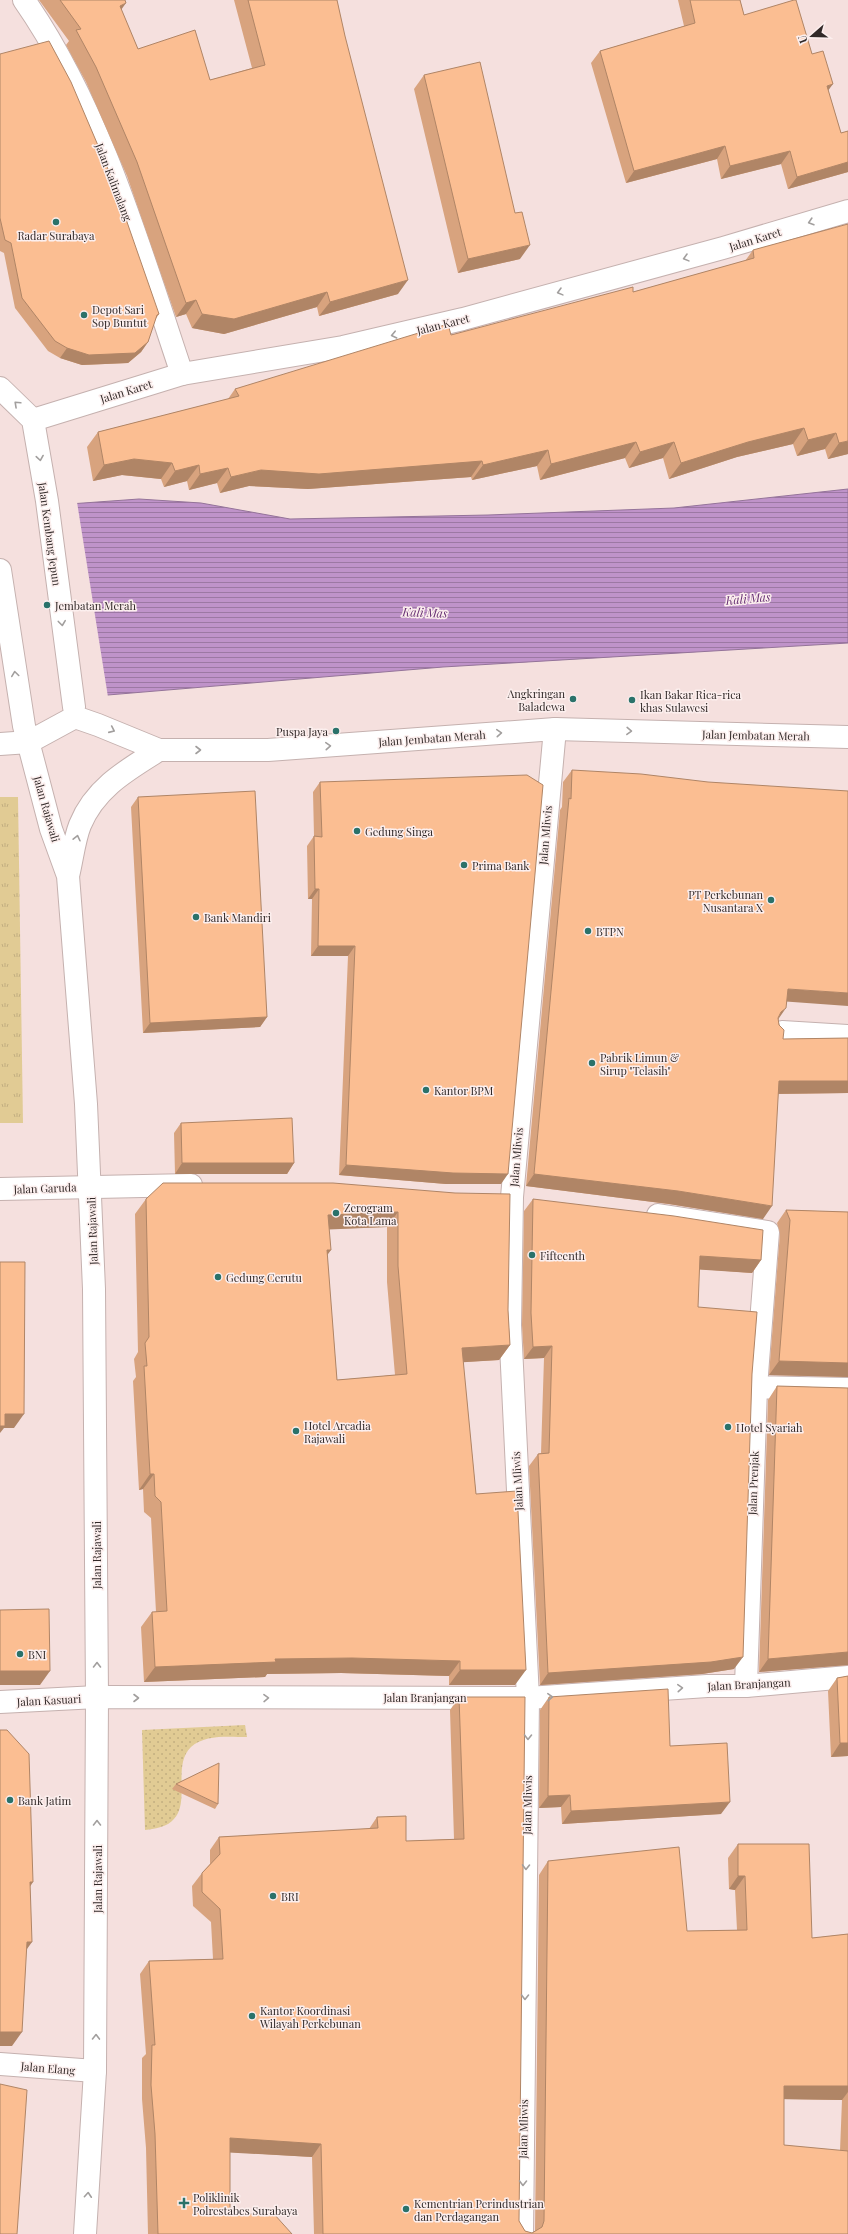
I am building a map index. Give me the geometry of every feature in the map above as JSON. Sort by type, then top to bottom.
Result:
[{"type":"street","name":"Jalan Kalimalang","points":[[24,0],[43,28],[82,100],[136,240],[182,374]]},
{"type":"street","name":"Jalan Karet","points":[[33,420],[182,374],[343,347],[463,319],[723,248],[848,211]]},
{"type":"street","points":[[0,388],[33,420]]},
{"type":"street","name":"Jalan Kembang Jepun","points":[[33,420],[47,501],[74,712]]},
{"type":"street","points":[[0,570],[21,712],[29,742]]},
{"type":"street","points":[[0,744],[29,742],[74,712]]},
{"type":"street","name":"Jalan Jembatan Merah","points":[[74,712],[159,750],[268,750],[555,730],[848,737]]},
{"type":"street","name":"Jalan Mliwis","points":[[522,2234],[528,1698],[510,1325],[512,1197],[555,730]]},
{"type":"street","name":"Jalan Rajawali","points":[[29,742],[51,829],[68,876],[91,1186],[94,1289],[98,1698],[95,2071],[85,2234]]},
{"type":"street","name":"Jalan Rajawali","points":[[68,876],[80,825],[99,794],[119,775],[159,750]]},
{"type":"street","points":[[782,1032],[848,1036]]},
{"type":"street","name":"Jalan Garuda","points":[[0,1189],[91,1186],[210,1186]]},
{"type":"street","points":[[490,1196],[535,1200]]},
{"type":"street","name":"Jalan Prenjak","points":[[641,1213],[707,1221],[768,1232],[756,1387],[746,1686]]},
{"type":"street","points":[[756,1387],[848,1389]]},
{"type":"street","name":"Jalan Branjangan","points":[[98,1698],[528,1698],[707,1686],[746,1686],[848,1677]]},
{"type":"street","name":"Jalan Kasuari","points":[[0,1702],[98,1698]]},
{"type":"street","name":"Jalan Elang","points":[[0,2064],[95,2071]]},
{"type":"green space","points":[[0,797],[18,797],[23,1123],[0,1123]]},
{"type":"green space","points":[[245,1725],[247,1737],[210,1738],[191,1747],[184,1757],[182,1770],[182,1796],[180,1808],[174,1819],[163,1826],[145,1830],[142,1730]]},
{"type":"water","name":"Kali Mas","points":[[848,489],[848,643],[443,667],[0,704],[0,509],[139,499],[201,503],[290,519],[488,515],[674,508]]},
{"type":"pier","name":"Jembatan Merah","points":[[77,502],[108,697],[0,706],[0,507]]},
{"type":"building","points":[[60,0],[125,0],[126,3],[120,6],[138,49],[195,30],[210,80],[265,65],[248,0],[337,0],[408,280],[330,302],[327,292],[234,319],[202,314],[196,300],[186,303],[137,162],[96,67],[76,30],[81,29]]},
{"type":"building","points":[[690,0],[740,0],[744,15],[796,0],[812,54],[823,51],[833,84],[827,86],[841,133],[848,131],[848,162],[797,177],[790,151],[730,166],[725,146],[634,171],[600,51],[695,23]]},
{"type":"building","points":[[49,41],[71,82],[111,176],[159,314],[157,315],[148,342],[135,353],[89,355],[67,348],[55,341],[22,298],[11,243],[5,240],[0,218],[0,54]]},
{"type":"building","points":[[480,62],[515,213],[522,212],[530,245],[468,259],[424,75]]},
{"type":"building","points":[[848,224],[848,441],[839,443],[836,433],[808,440],[804,428],[748,442],[681,463],[674,442],[640,452],[636,442],[551,464],[548,450],[483,465],[482,461],[319,474],[261,470],[231,477],[228,468],[200,474],[199,465],[175,471],[172,463],[134,459],[104,465],[98,432],[239,396],[235,389],[448,324],[451,335],[633,287],[633,292],[754,258],[753,250]]},
{"type":"building","points":[[572,770],[641,774],[708,782],[848,791],[848,993],[788,989],[786,1008],[781,1012],[778,1018],[779,1025],[784,1030],[783,1039],[848,1038],[848,1081],[779,1081],[772,1206],[678,1191],[534,1174],[569,798],[571,799]]},
{"type":"building","points":[[527,775],[543,785],[508,1174],[453,1173],[346,1165],[355,946],[318,946],[319,889],[315,889],[314,836],[322,837],[320,782]]},
{"type":"building","name":"Bank Mandiri","points":[[255,791],[267,1017],[150,1023],[138,797]]},
{"type":"building","points":[[292,1118],[294,1163],[182,1163],[181,1123]]},
{"type":"building","points":[[163,1183],[333,1183],[455,1193],[510,1194],[508,1310],[510,1345],[462,1348],[476,1494],[517,1491],[526,1670],[460,1670],[460,1661],[352,1658],[275,1659],[276,1662],[155,1667],[152,1612],[167,1611],[161,1502],[155,1496],[154,1474],[150,1474],[144,1366],[147,1366],[145,1343],[149,1337],[146,1199]],"holes":[[[398,1212],[398,1266],[407,1374],[337,1380],[327,1250],[331,1250],[328,1215]]]},
{"type":"building","points":[[533,1199],[674,1216],[763,1230],[761,1260],[700,1256],[698,1307],[757,1312],[752,1374],[743,1657],[711,1662],[548,1673],[538,1454],[549,1453],[552,1346],[533,1347],[531,1313]]},
{"type":"building","points":[[786,1210],[848,1212],[848,1363],[779,1361],[790,1220]]},
{"type":"building","points":[[0,1262],[25,1262],[24,1414],[5,1414],[5,1426],[0,1426]]},
{"type":"building","points":[[777,1386],[848,1388],[848,1652],[768,1659]]},
{"type":"building","name":"BNI","points":[[49,1609],[50,1671],[0,1671],[0,1610]]},
{"type":"building","points":[[848,1676],[848,1743],[840,1743],[837,1678]]},
{"type":"building","points":[[668,1689],[670,1746],[727,1743],[730,1802],[571,1811],[570,1795],[548,1796],[549,1697]]},
{"type":"building","points":[[459,1697],[525,1697],[519,2221],[525,2231],[532,2233],[542,2227],[544,2221],[548,1861],[679,1847],[687,1931],[747,1930],[745,1876],[738,1876],[738,1844],[809,1844],[812,1938],[848,1934],[848,2086],[784,2086],[784,2145],[848,2151],[848,2234],[323,2234],[321,2144],[230,2138],[230,2214],[274,2214],[292,2234],[158,2234],[155,2134],[151,2085],[152,2045],[155,2045],[149,1961],[223,1959],[220,1909],[202,1892],[202,1873],[220,1854],[219,1837],[378,1828],[377,1817],[406,1816],[406,1841],[464,1839]]},
{"type":"building","points":[[0,1730],[7,1730],[29,1754],[33,1882],[30,1882],[32,1942],[27,1942],[22,2032],[0,2032]]},
{"type":"building","points":[[219,1763],[218,1804],[176,1784]]},
{"type":"building","points":[[0,2084],[27,2090],[17,2234],[0,2234]]},
{"type":"place","name":"Radar Surabaya","points":[[56,222]]},
{"type":"place","name":"Depot Sari Sop Buntut","points":[[84,315]]},
{"type":"place","name":"Jembatan Merah","points":[[47,605]]},
{"type":"place","name":"Angkringan Baladewa","points":[[573,699]]},
{"type":"place","name":"Ikan Bakar Rica-rica khas Sulawesi","points":[[632,700]]},
{"type":"place","name":"Puspa Jaya","points":[[336,731]]},
{"type":"place","name":"Gedung Singa","points":[[357,831]]},
{"type":"place","name":"Prima Bank","points":[[464,865]]},
{"type":"place","name":"PT Perkebunan Nusantara X","points":[[771,900]]},
{"type":"place","name":"Bank Mandiri","points":[[196,917]]},
{"type":"place","name":"BTPN","points":[[588,931]]},
{"type":"place","name":"Pabrik Limun & Sirup \"Telasih\"","points":[[592,1063]]},
{"type":"place","name":"Kantor BPM","points":[[426,1090]]},
{"type":"place","name":"Zerogram Kota Lama","points":[[336,1213]]},
{"type":"place","name":"Fifteenth","points":[[532,1255]]},
{"type":"place","name":"Gedung Cerutu","points":[[218,1277]]},
{"type":"place","name":"Hotel Syariah","points":[[728,1427]]},
{"type":"place","name":"Hotel Arcadia Rajawali","points":[[296,1431]]},
{"type":"place","name":"BNI","points":[[20,1654]]},
{"type":"place","name":"Bank Jatim","points":[[10,1800]]},
{"type":"place","name":"BRI","points":[[273,1896]]},
{"type":"place","name":"Kantor Koordinasi Wilayah Perkebunan","points":[[252,2016]]},
{"type":"place","name":"Poliklinik Polrestabes Surabaya","points":[[184,2203]]},
{"type":"place","name":"Kementrian Perindustrian dan Perdagangan","points":[[406,2209]]}]
